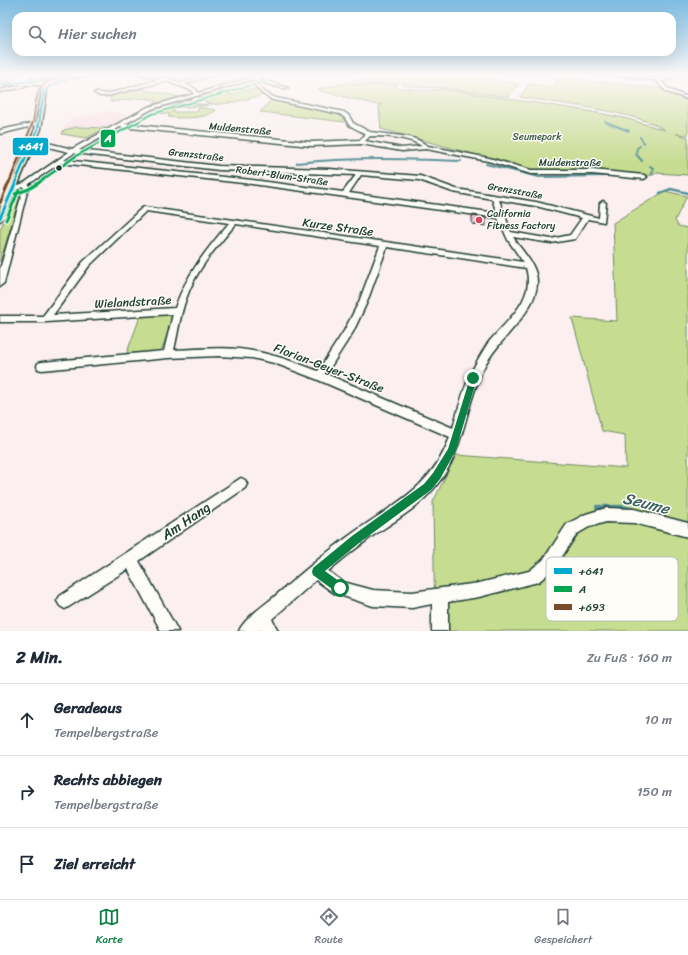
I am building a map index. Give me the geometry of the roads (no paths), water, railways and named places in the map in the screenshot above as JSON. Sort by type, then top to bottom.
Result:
[{"type":"main road","points":[[0,218],[32,144],[39,123],[41,104]]},
{"type":"street","points":[[13,188],[26,184],[73,151],[118,125],[159,104]]},
{"type":"street","points":[[301,104],[342,114],[347,117],[351,124],[370,134],[361,142]]},
{"type":"street","points":[[1,131],[39,123]]},
{"type":"street","name":"Muldenstraße","points":[[118,125],[311,144],[361,142],[402,150],[416,150],[426,147],[544,174],[592,172],[644,177]]},
{"type":"street","name":"Muldenstraße","points":[[370,134],[395,136],[423,143],[426,147]]},
{"type":"street","name":"Grenzstraße","points":[[32,144],[44,144],[73,151],[219,168],[360,173],[420,178],[455,191],[536,204],[602,221],[603,203]]},
{"type":"street","name":"Robert-Blum-Straße","points":[[59,161],[207,177],[502,216]]},
{"type":"street","points":[[344,195],[360,173]]},
{"type":"street","points":[[0,284],[13,240],[27,186],[26,184]]},
{"type":"street","points":[[247,631],[355,540],[428,487],[444,465],[452,450],[468,393],[480,364],[493,343],[526,302],[531,292],[533,282],[529,265],[508,234],[495,197]]},
{"type":"street","name":"Kurze Straße","points":[[46,319],[86,264],[144,209],[529,265]]},
{"type":"street","points":[[508,234],[521,234],[551,241],[563,240],[572,237],[586,217]]},
{"type":"street","points":[[178,311],[183,293],[199,264],[234,222]]},
{"type":"street","points":[[320,376],[348,332],[363,302],[384,245]]},
{"type":"street","name":"Wielandstraße","points":[[0,319],[46,319],[178,311],[168,354]]},
{"type":"street","name":"Florian-Geyer-Straße","points":[[42,366],[168,354],[219,352],[252,354],[276,360],[320,376],[457,435]]},
{"type":"street","name":"Am Hang","points":[[65,601],[130,560],[241,484]]},
{"type":"street","points":[[553,557],[572,529],[586,521],[606,515],[634,516],[688,530]]},
{"type":"street","points":[[130,560],[170,631]]},
{"type":"street","points":[[317,572],[340,588],[373,598],[412,600],[479,590],[533,577],[546,567]]},
{"type":"street","points":[[440,596],[440,631]]},
{"type":"street","points":[[262,617],[270,631]]},
{"type":"waterway","points":[[607,122],[629,131]]},
{"type":"waterway","points":[[640,137],[644,143]]},
{"type":"waterway","points":[[640,146],[637,148],[636,154],[642,161]]},
{"type":"waterway","points":[[297,163],[359,159],[461,161]]},
{"type":"waterway","points":[[486,164],[539,177],[608,176]]},
{"type":"waterway","points":[[650,166],[653,168],[652,174]]},
{"type":"waterway","points":[[660,193],[671,189],[688,193]]},
{"type":"waterway","name":"Seume","points":[[597,507],[623,507],[633,510]]},
{"type":"place","name":"California Fitness Factory","points":[[479,220]]},
{"type":"park label","name":"Seumepark","points":[[537,137]]}]
